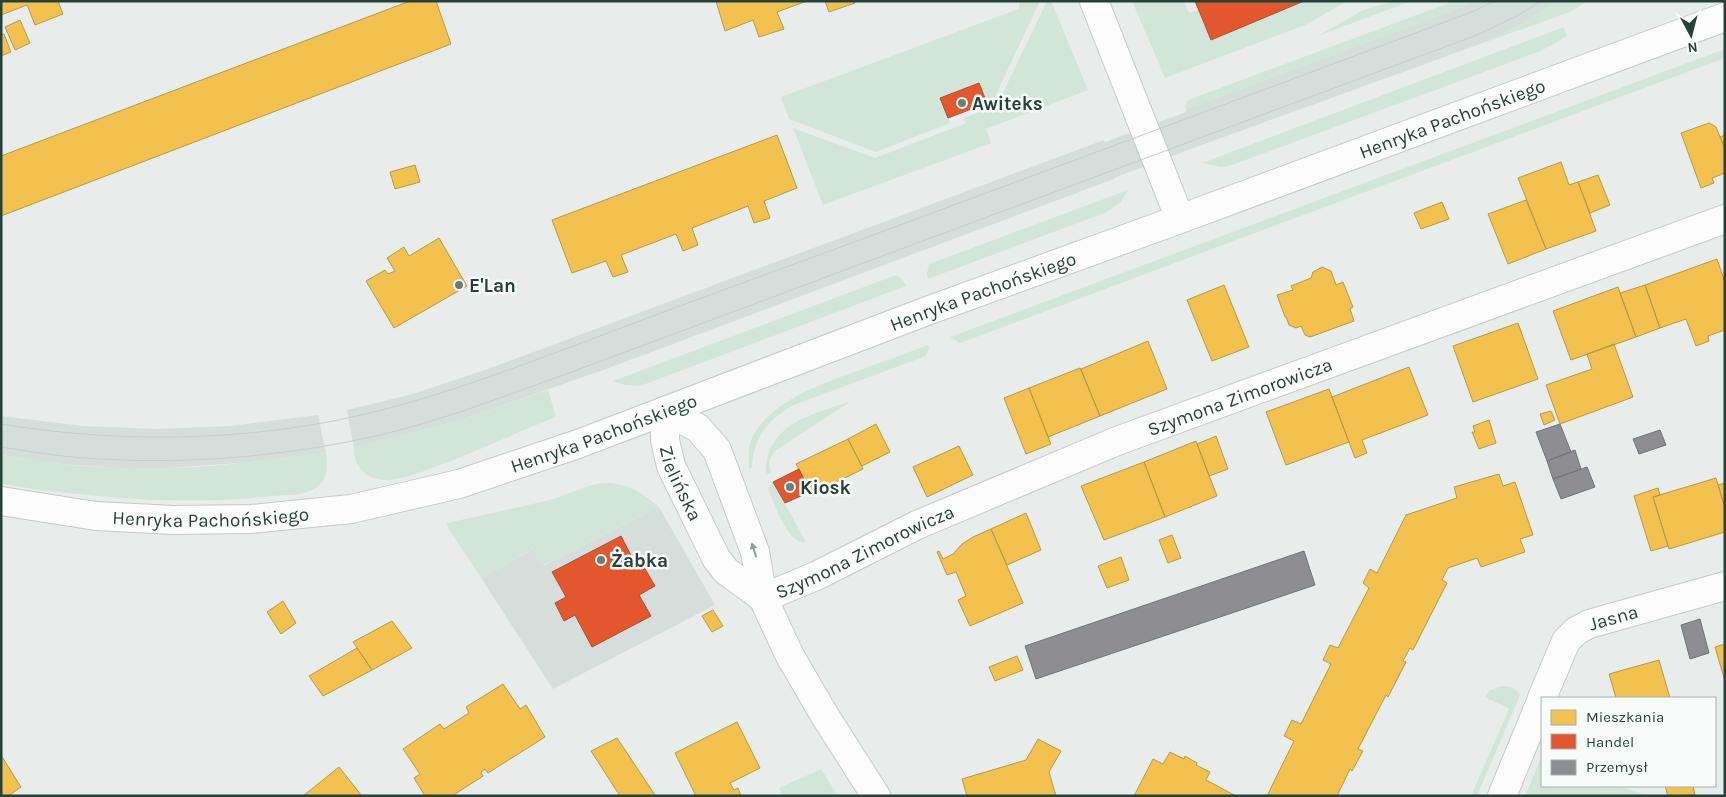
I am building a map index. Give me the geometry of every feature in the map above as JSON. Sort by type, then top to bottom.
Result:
[{"type":"street","points":[[1094,1],[1180,219]]},
{"type":"street","name":"Henryka Pachońskiego","points":[[1,500],[96,516],[173,520],[252,519],[351,509],[459,484],[578,444],[927,311],[1725,17]]},
{"type":"street","name":"Szymona Zimorowicza","points":[[764,598],[818,575],[917,526],[1117,441],[1725,219]]},
{"type":"street","name":"Zielińska","points":[[764,598],[726,571],[712,550],[671,466],[665,440],[665,411],[698,428],[717,450],[755,552],[764,598],[790,656],[825,716],[876,796]]},
{"type":"street","name":"Jasna","points":[[1542,697],[1566,641],[1576,631],[1589,624],[1725,586]]},
{"type":"street","name":"Jasna","points":[[1502,796],[1541,700]]},
{"type":"shaded area","points":[[1474,1],[1557,1],[1518,26],[1483,43],[1199,146],[606,369],[458,421],[354,448],[347,410],[413,394],[485,370],[1104,140],[1105,142],[1186,112],[1186,109],[1449,12]]},
{"type":"shaded area","points":[[318,415],[326,453],[252,462],[132,469],[48,463],[1,455],[1,416],[83,426],[158,429],[231,426]]},
{"type":"shaded area","points":[[659,507],[715,605],[553,689],[481,578],[533,549],[543,566]]},
{"type":"green space","points":[[1019,1],[1040,1],[993,101],[987,103],[979,83],[940,98],[950,123],[876,152],[789,119],[781,97],[1019,9]]},
{"type":"green space","points":[[1047,1],[1052,3],[1088,90],[986,129],[991,143],[823,205],[793,128],[875,158],[966,123],[964,118],[997,105]]},
{"type":"green space","points":[[1132,1],[1184,1],[1189,13],[1199,10],[1211,40],[1304,1],[1348,1],[1305,25],[1165,78]]},
{"type":"green space","points":[[1394,1],[1411,1],[1318,36],[1363,10]]},
{"type":"green space","points":[[1454,1],[1474,1],[1449,12],[1186,109],[1185,106],[1188,100]]},
{"type":"green space","points":[[1557,1],[1588,1],[1570,12],[1483,43],[1518,26]]},
{"type":"green space","points":[[1564,27],[1567,36],[1541,51],[1232,165],[1221,167],[1202,163]]},
{"type":"green space","points":[[1725,49],[1725,58],[960,343],[950,337]]},
{"type":"green space","points":[[1128,190],[1121,202],[1107,212],[928,279],[929,264]]},
{"type":"green space","points":[[896,275],[903,280],[906,286],[640,386],[625,385],[613,381]]},
{"type":"green space","points":[[928,345],[929,349],[926,356],[785,410],[764,430],[755,448],[752,468],[749,469],[749,450],[755,432],[776,410],[802,393],[816,387]]},
{"type":"green space","points":[[548,390],[556,417],[432,468],[402,478],[384,480],[366,474],[356,461],[354,448],[458,421]]},
{"type":"green space","points":[[851,401],[775,451],[769,461],[771,472],[766,476],[767,458],[773,444],[782,433],[806,417]]},
{"type":"green space","points":[[326,453],[327,463],[324,480],[317,487],[302,494],[239,499],[137,499],[103,497],[1,484],[1,455],[85,466],[148,468],[228,464]]},
{"type":"green space","points":[[773,482],[806,542],[799,541],[793,537],[782,522],[768,489]]},
{"type":"green space","points":[[603,483],[619,484],[634,489],[659,507],[542,566],[532,549],[481,578],[448,528],[447,523],[550,500]]},
{"type":"green space","points":[[1502,686],[1512,688],[1520,695],[1477,796],[1471,796],[1509,709],[1485,697],[1490,690]]},
{"type":"green space","points":[[1540,760],[1541,787],[1621,787],[1649,796],[1525,796]]},
{"type":"green space","points":[[821,769],[838,796],[784,796],[779,788]]},
{"type":"building: Mieszkania","points":[[1,1],[58,1],[63,14],[35,25],[27,5],[1,15]]},
{"type":"building: Mieszkania","points":[[410,1],[436,1],[451,44],[1,216],[1,156]]},
{"type":"building: Mieszkania","points":[[716,1],[807,1],[777,12],[784,29],[759,37],[753,20],[725,31]]},
{"type":"building: Mieszkania","points":[[825,1],[854,1],[855,3],[829,12]]},
{"type":"building: Mieszkania","points":[[20,20],[30,43],[15,50],[5,27]]},
{"type":"building: Mieszkania","points":[[4,34],[11,52],[1,56],[1,35]]},
{"type":"building: Mieszkania","points":[[1709,123],[1716,127],[1725,149],[1725,173],[1712,178],[1714,183],[1701,188],[1681,133]]},
{"type":"building: Mieszkania","points":[[777,135],[797,188],[764,201],[770,218],[754,223],[748,206],[692,228],[698,245],[683,251],[676,234],[621,255],[628,272],[613,277],[606,261],[572,273],[552,220]]},
{"type":"building: Mieszkania","points":[[1725,135],[1725,149],[1720,137]]},
{"type":"building: Mieszkania","points":[[1561,162],[1569,185],[1578,182],[1596,231],[1546,249],[1518,178]]},
{"type":"building: Mieszkania","points":[[415,165],[420,182],[395,189],[390,172]]},
{"type":"building: Mieszkania","points":[[1598,175],[1610,205],[1590,213],[1578,182]]},
{"type":"building: Mieszkania","points":[[1526,200],[1546,249],[1508,264],[1488,214]]},
{"type":"building: Mieszkania","points":[[1442,202],[1449,219],[1421,229],[1414,213]]},
{"type":"building: Mieszkania","points":[[439,238],[467,286],[394,328],[366,281],[385,270],[388,274],[395,271],[387,258],[404,247],[409,256]]},
{"type":"building: Mieszkania","points":[[1717,259],[1725,282],[1725,330],[1708,336],[1709,341],[1696,346],[1686,319],[1660,328],[1645,285]]},
{"type":"building: Mieszkania","points":[[1322,267],[1331,271],[1336,285],[1343,282],[1353,307],[1350,309],[1354,321],[1310,337],[1305,335],[1301,326],[1296,328],[1289,325],[1277,295],[1293,290],[1291,286],[1311,278],[1313,272]]},
{"type":"building: Mieszkania","points":[[1224,285],[1249,347],[1212,361],[1187,300]]},
{"type":"building: Mieszkania","points":[[1645,285],[1660,328],[1636,337],[1620,293]]},
{"type":"building: Mieszkania","points":[[1618,287],[1636,337],[1571,360],[1553,311]]},
{"type":"building: Mieszkania","points":[[1518,323],[1538,379],[1473,402],[1453,346]]},
{"type":"building: Mieszkania","points":[[1148,341],[1167,389],[1100,416],[1081,369]]},
{"type":"building: Mieszkania","points":[[1614,344],[1633,397],[1560,424],[1546,385],[1592,369],[1587,354]]},
{"type":"building: Mieszkania","points":[[1409,367],[1428,415],[1362,440],[1367,453],[1355,458],[1332,397]]},
{"type":"building: Mieszkania","points":[[1080,368],[1100,416],[1048,437],[1029,388]]},
{"type":"building: Mieszkania","points":[[1029,388],[1051,444],[1026,454],[1004,398]]},
{"type":"building: Mieszkania","points":[[1329,389],[1349,442],[1286,465],[1266,412]]},
{"type":"building: Mieszkania","points":[[1551,411],[1555,420],[1544,425],[1540,414]]},
{"type":"building: Mieszkania","points":[[1489,420],[1496,443],[1479,449],[1472,432],[1475,432],[1473,426]]},
{"type":"building: Mieszkania","points":[[876,424],[890,452],[862,466],[848,439]]},
{"type":"building: Mieszkania","points":[[1216,436],[1228,469],[1209,476],[1197,444]]},
{"type":"building: Mieszkania","points":[[848,439],[863,469],[812,494],[796,464]]},
{"type":"building: Mieszkania","points":[[1196,441],[1217,496],[1165,517],[1144,462]]},
{"type":"building: Mieszkania","points":[[959,446],[973,475],[927,497],[913,467]]},
{"type":"building: Mieszkania","points":[[1144,462],[1165,517],[1104,540],[1081,486]]},
{"type":"building: Mieszkania","points":[[1499,474],[1503,486],[1515,482],[1533,535],[1520,539],[1525,552],[1481,567],[1477,558],[1448,568],[1442,580],[1447,583],[1413,650],[1410,648],[1403,661],[1406,662],[1388,697],[1386,695],[1358,749],[1363,751],[1352,771],[1350,769],[1337,796],[1267,796],[1294,741],[1284,736],[1292,720],[1301,724],[1331,664],[1323,660],[1330,645],[1338,648],[1369,588],[1363,583],[1370,569],[1377,573],[1406,515],[1457,498],[1454,487]]},
{"type":"building: Mieszkania","points":[[1716,478],[1725,508],[1725,532],[1669,549],[1653,497]]},
{"type":"building: Mieszkania","points":[[1725,483],[1725,508],[1718,485]]},
{"type":"building: Mieszkania","points":[[1658,488],[1660,495],[1653,497],[1668,546],[1651,551],[1634,496]]},
{"type":"building: Mieszkania","points":[[1026,513],[1041,550],[1007,565],[991,529]]},
{"type":"building: Mieszkania","points":[[991,529],[1023,603],[970,626],[958,600],[966,596],[956,572],[947,575],[937,552],[939,551],[943,559],[953,554],[962,544],[973,537]]},
{"type":"building: Mieszkania","points":[[1172,535],[1181,558],[1168,563],[1159,540]]},
{"type":"building: Mieszkania","points":[[1121,557],[1129,580],[1107,588],[1098,566]]},
{"type":"building: Mieszkania","points":[[283,601],[296,623],[281,634],[267,612]]},
{"type":"building: Mieszkania","points":[[713,610],[723,626],[712,632],[702,616]]},
{"type":"building: Mieszkania","points":[[392,621],[412,648],[372,670],[353,642]]},
{"type":"building: Mieszkania","points":[[1725,644],[1725,681],[1715,647]]},
{"type":"building: Mieszkania","points":[[357,648],[372,670],[323,696],[309,676]]},
{"type":"building: Mieszkania","points":[[1017,656],[1023,670],[995,681],[989,667]]},
{"type":"building: Mieszkania","points":[[1659,660],[1670,697],[1616,697],[1609,674]]},
{"type":"building: Mieszkania","points":[[503,684],[520,709],[526,705],[545,737],[488,773],[485,769],[481,772],[483,776],[452,796],[425,796],[414,778],[420,774],[403,749],[440,724],[444,729],[469,713],[466,707]]},
{"type":"building: Mieszkania","points":[[737,722],[760,768],[730,783],[734,790],[738,788],[741,796],[696,796],[675,753]]},
{"type":"building: Mieszkania","points":[[617,738],[656,796],[620,796],[591,751]]},
{"type":"building: Mieszkania","points":[[1038,739],[1061,751],[1049,772],[1056,796],[967,796],[962,779],[1026,760]]},
{"type":"building: Mieszkania","points":[[1170,752],[1184,759],[1185,756],[1197,763],[1196,765],[1210,772],[1206,780],[1236,796],[1134,796],[1153,759],[1163,764]]},
{"type":"building: Mieszkania","points":[[1,755],[21,787],[8,796],[2,796],[1,794]]},
{"type":"building: Mieszkania","points":[[339,767],[362,796],[303,796]]},
{"type":"building: Mieszkania","points":[[1665,787],[1693,787],[1695,795],[1668,796]]},
{"type":"building: Handel","points":[[1195,1],[1304,1],[1211,40]]},
{"type":"building: Handel","points":[[979,83],[987,103],[948,118],[940,98]]},
{"type":"building: Handel","points":[[799,469],[810,492],[785,503],[773,482]]},
{"type":"building: Handel","points":[[621,536],[635,563],[640,560],[655,586],[639,595],[651,616],[592,647],[575,615],[564,621],[555,603],[566,597],[552,572]]},
{"type":"building: Przemysł","points":[[1560,424],[1571,452],[1547,461],[1536,432]]},
{"type":"building: Przemysł","points":[[1660,430],[1666,445],[1639,454],[1633,439]]},
{"type":"building: Przemysł","points":[[1575,450],[1581,469],[1553,479],[1547,461]]},
{"type":"building: Przemysł","points":[[1587,467],[1595,487],[1561,499],[1553,479]]},
{"type":"building: Przemysł","points":[[1304,551],[1315,585],[1036,679],[1025,646]]},
{"type":"building: Przemysł","points":[[1700,619],[1709,653],[1690,659],[1681,625]]},
{"type":"tram line","points":[[1,424],[84,434],[167,437],[209,436],[292,428],[333,421],[429,397],[522,365],[1390,43],[1495,1]]},
{"type":"tram line","points":[[1,447],[55,455],[143,461],[226,458],[309,449],[349,442],[431,421],[558,377],[1477,35],[1517,16],[1541,1]]},
{"type":"place","name":"Awiteks","points":[[962,103]]},
{"type":"place","name":"E'Lan","points":[[459,285]]},
{"type":"place","name":"Kiosk","points":[[790,487]]},
{"type":"place","name":"Żabka","points":[[601,560]]}]
